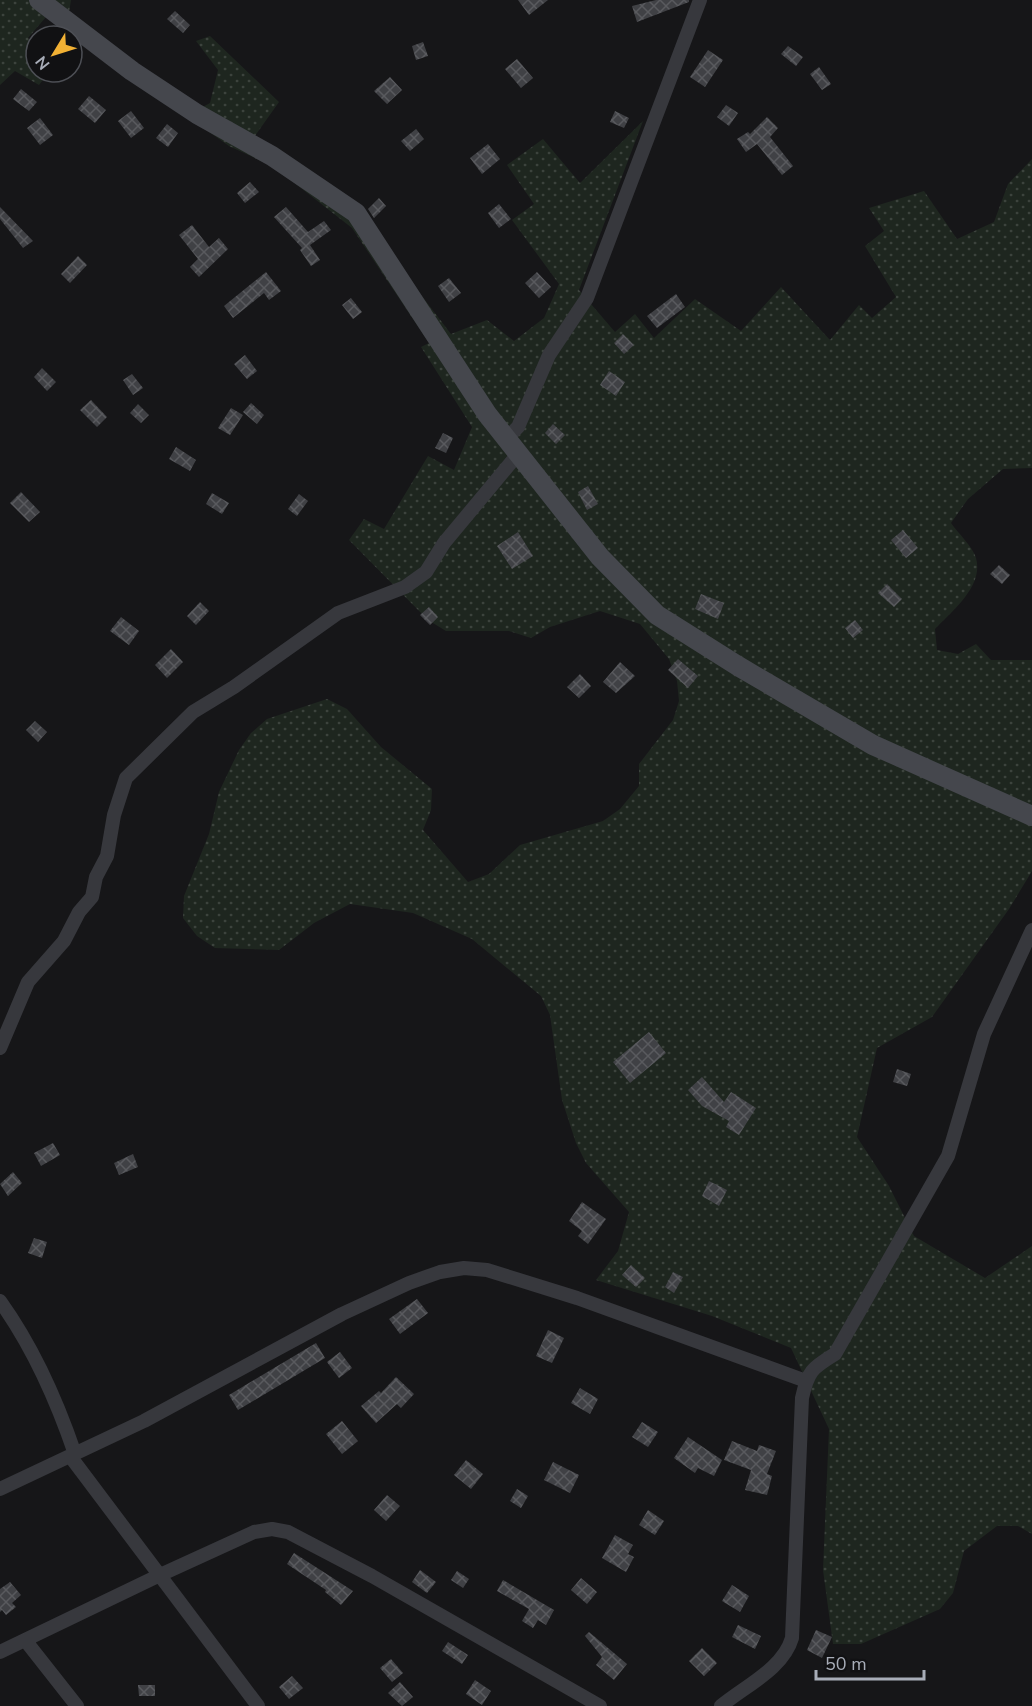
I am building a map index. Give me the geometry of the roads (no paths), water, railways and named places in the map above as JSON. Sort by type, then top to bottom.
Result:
[{"type":"street","points":[[39,0],[132,71],[197,114],[273,156],[356,213],[468,386],[512,447],[600,558],[665,621],[873,745],[1032,816]]},
{"type":"street","points":[[0,1048],[28,982],[64,941],[79,912],[92,897],[96,877],[106,856],[114,815],[126,778],[193,712],[234,687],[338,613],[405,586],[426,572],[512,447],[518,427],[549,355],[586,298],[700,0]]},
{"type":"street","points":[[721,1706],[779,1661],[789,1650],[792,1638],[802,1398],[806,1381],[812,1368],[835,1354],[948,1156],[984,1034],[1032,930]]},
{"type":"street","points":[[0,1489],[154,1416],[342,1314],[409,1283],[440,1272],[465,1268],[487,1270],[577,1298],[806,1381]]},
{"type":"street","points":[[0,1301],[21,1331],[37,1368],[56,1400],[73,1455],[258,1706]]},
{"type":"street","points":[[0,1652],[254,1532],[272,1529],[288,1532],[600,1706]]},
{"type":"street","points":[[25,1640],[77,1706]]}]
